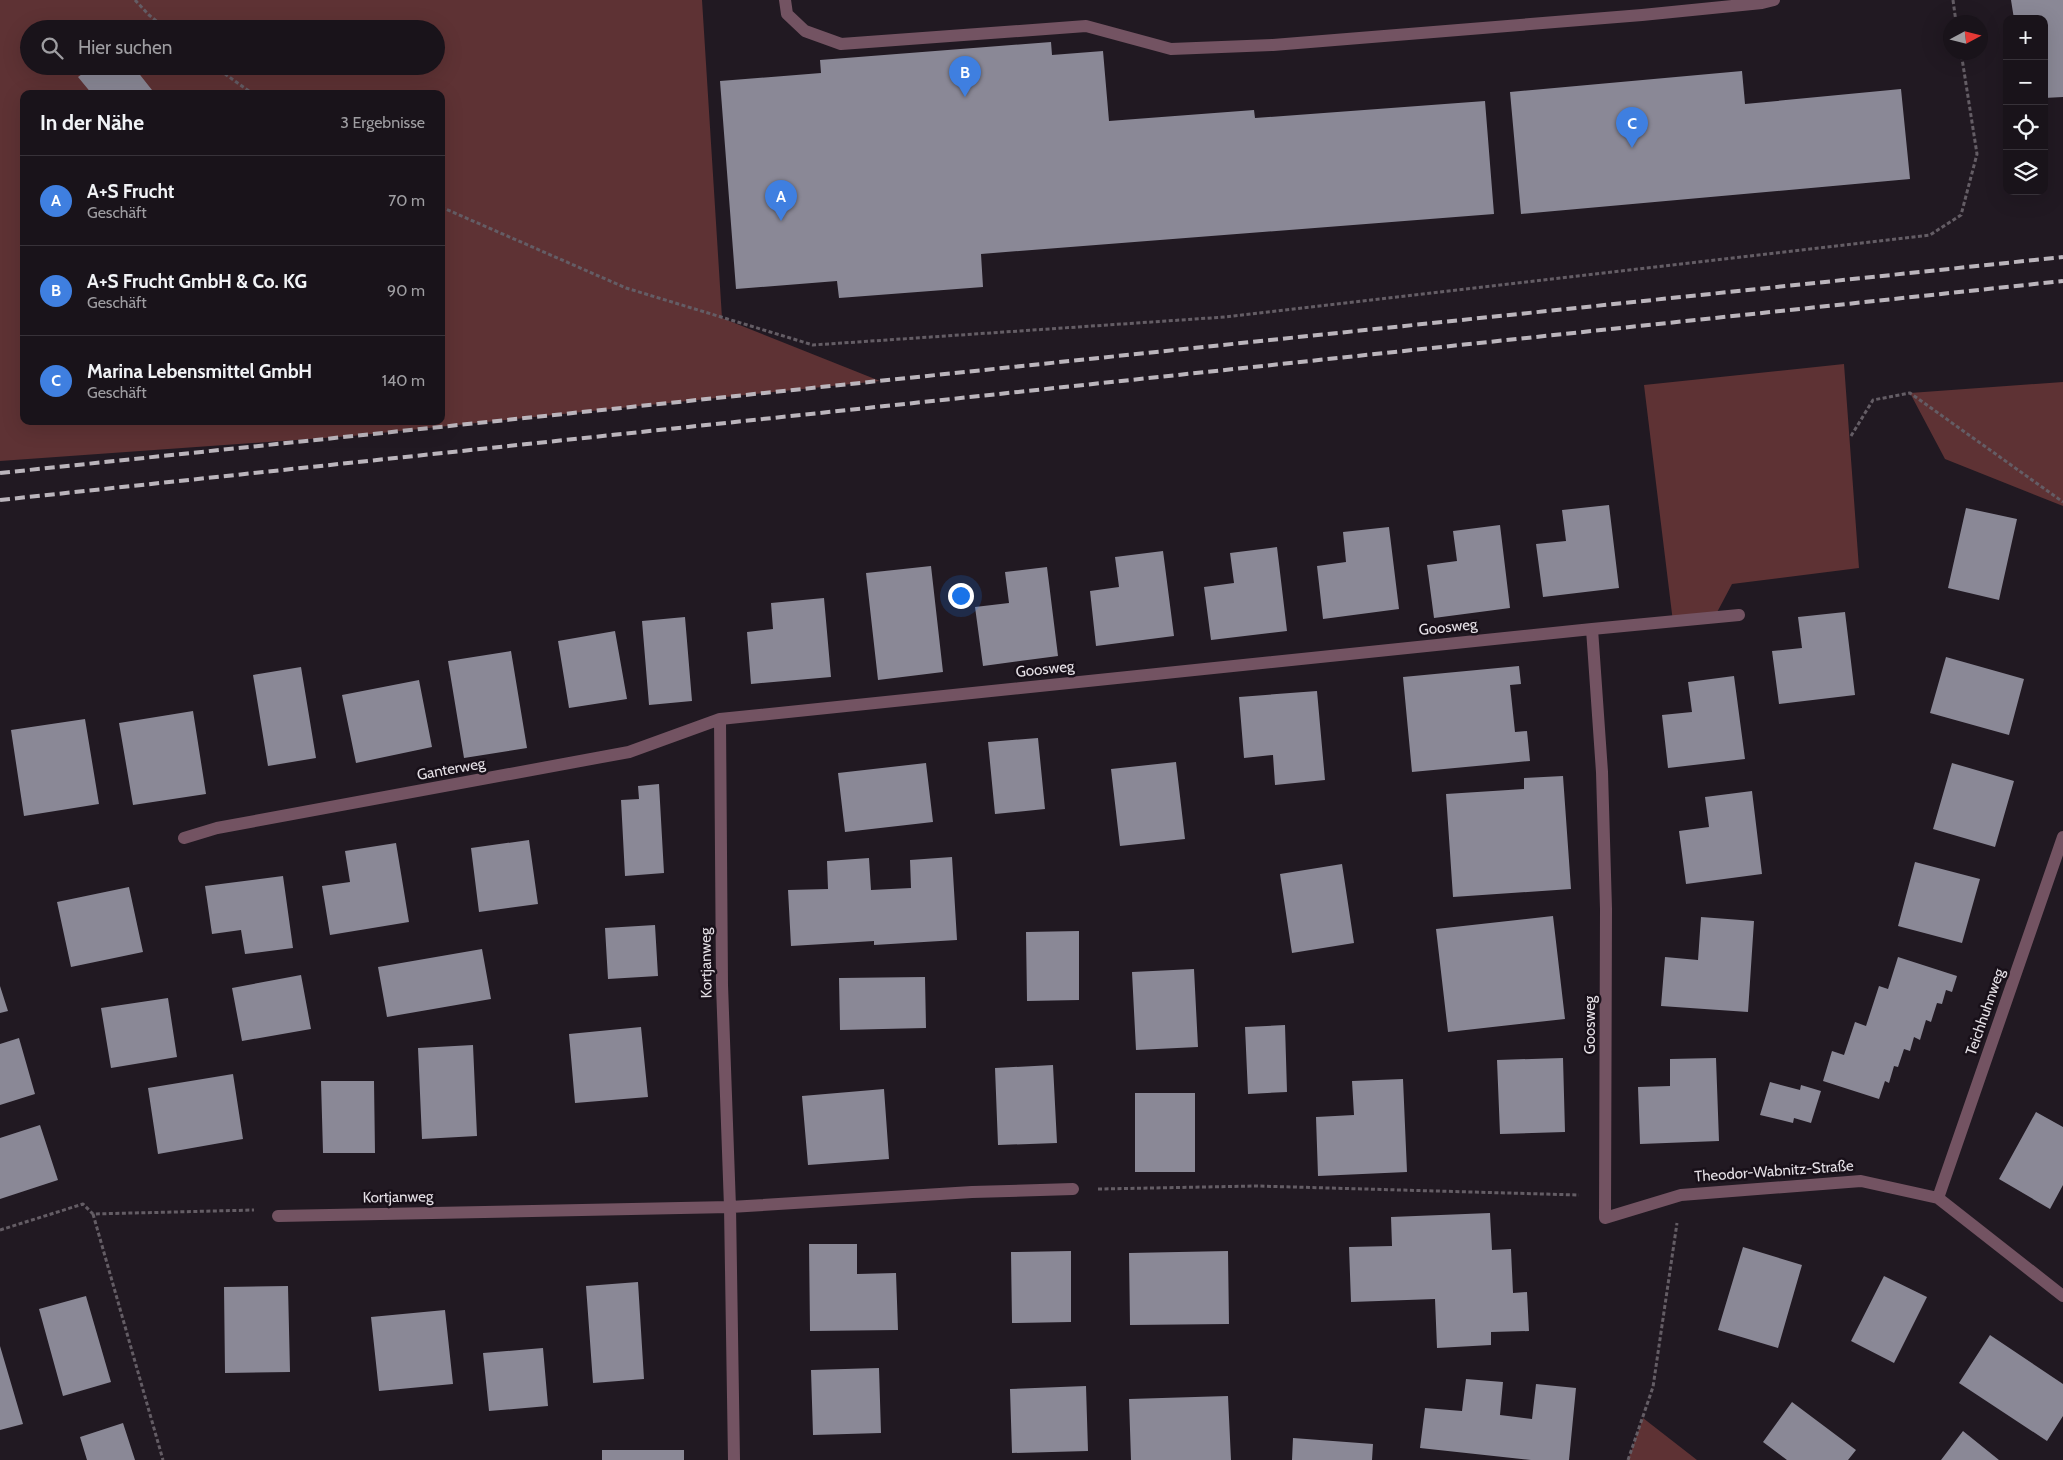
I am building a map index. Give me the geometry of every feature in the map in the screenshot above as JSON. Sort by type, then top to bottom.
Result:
[{"type":"street","points":[[785,0],[787,14],[805,31],[841,44],[1086,26],[1171,49],[1273,45],[1623,17],[1762,3],[1774,0]]},
{"type":"street","points":[[1592,629],[1739,616]]},
{"type":"street","name":"Goosweg","points":[[720,719],[1592,629],[1602,772],[1606,910],[1605,1218]]},
{"type":"street","name":"Ganterweg","points":[[184,838],[217,828],[629,752],[720,719]]},
{"type":"street","name":"Kortjanweg","points":[[720,719],[722,985],[730,1207],[734,1460]]},
{"type":"street","name":"Teichhuhnweg","points":[[1938,1198],[2063,837]]},
{"type":"street","name":"Theodor-Wabnitz-Straße","points":[[1605,1218],[1681,1195],[1861,1181],[1938,1198],[2063,1296]]},
{"type":"street","name":"Kortjanweg","points":[[278,1216],[730,1207],[972,1192],[1073,1189]]},
{"type":"path","points":[[135,0],[155,20]]},
{"type":"path","points":[[1952,0],[1955,15]]},
{"type":"path","points":[[445,209],[626,288],[813,345],[1225,316],[1930,235],[1961,215],[1977,154],[1962,60]]},
{"type":"path","points":[[227,75],[247,90]]},
{"type":"path","points":[[1851,436],[1873,400],[1910,393],[2063,502]]},
{"type":"path","points":[[1073,1189],[1257,1186],[1581,1195],[1605,1218]]},
{"type":"path","points":[[1628,1460],[1653,1387],[1681,1195]]},
{"type":"path","points":[[0,1230],[83,1204],[93,1214],[163,1460]]},
{"type":"path","points":[[93,1214],[254,1210],[278,1216]]},
{"type":"shaded area","points":[[0,0],[702,0],[722,318],[880,381],[352,436],[0,461]]},
{"type":"shaded area","points":[[1844,364],[1859,568],[1732,584],[1714,618],[1673,622],[1644,385]]},
{"type":"shaded area","points":[[2063,382],[2063,506],[1945,459],[1910,393]]},
{"type":"shaded area","points":[[1643,1418],[1697,1460],[1628,1460]]},
{"type":"building","points":[[2011,0],[2063,0],[2063,97],[2048,98],[2048,15],[2013,15]]},
{"type":"building","points":[[1051,42],[1052,55],[1103,51],[1109,121],[1254,110],[1255,118],[1485,101],[1494,214],[981,254],[983,287],[839,298],[837,281],[736,289],[720,81],[821,73],[820,60]]},
{"type":"building","points":[[1742,71],[1745,104],[1901,89],[1910,179],[1521,214],[1510,92]]},
{"type":"building","points":[[81,75],[140,75],[152,90],[89,90],[78,77]]},
{"type":"building","points":[[1609,505],[1619,588],[1543,597],[1536,544],[1566,541],[1562,510]]},
{"type":"building","points":[[1966,508],[2017,519],[1999,600],[1948,588]]},
{"type":"building","points":[[1500,525],[1510,608],[1434,618],[1427,565],[1457,561],[1453,531]]},
{"type":"building","points":[[1389,527],[1399,609],[1323,619],[1317,566],[1346,562],[1343,532]]},
{"type":"building","points":[[1277,547],[1287,631],[1211,640],[1204,587],[1234,583],[1230,553]]},
{"type":"building","points":[[1163,551],[1174,636],[1096,646],[1090,591],[1119,587],[1115,557]]},
{"type":"building","points":[[931,566],[943,672],[878,680],[866,573]]},
{"type":"building","points":[[1047,567],[1058,656],[983,666],[975,607],[1009,603],[1005,572]]},
{"type":"building","points":[[824,598],[831,677],[751,684],[747,632],[773,629],[771,603]]},
{"type":"building","points":[[1845,612],[1855,695],[1779,704],[1772,651],[1802,648],[1798,617]]},
{"type":"building","points":[[685,617],[692,701],[649,705],[642,621]]},
{"type":"building","points":[[615,631],[627,699],[569,708],[558,641]]},
{"type":"building","points":[[511,651],[527,748],[464,758],[448,661]]},
{"type":"building","points":[[1946,657],[2024,679],[2009,735],[1930,713]]},
{"type":"building","points":[[1519,666],[1521,684],[1510,685],[1515,732],[1527,731],[1530,761],[1412,772],[1403,677]]},
{"type":"building","points":[[301,667],[316,758],[268,766],[253,675]]},
{"type":"building","points":[[1734,676],[1745,759],[1668,768],[1662,715],[1692,712],[1688,682]]},
{"type":"building","points":[[419,680],[432,747],[356,763],[342,695]]},
{"type":"building","points":[[1317,691],[1325,780],[1275,785],[1273,755],[1244,758],[1239,697]]},
{"type":"building","points":[[193,711],[206,794],[133,805],[119,723]]},
{"type":"building","points":[[85,719],[99,804],[24,816],[11,730]]},
{"type":"building","points":[[1038,738],[1045,809],[995,814],[988,742]]},
{"type":"building","points":[[1176,762],[1185,839],[1120,846],[1111,769]]},
{"type":"building","points":[[926,763],[933,822],[845,832],[838,773]]},
{"type":"building","points":[[1952,763],[2014,781],[1995,847],[1933,829]]},
{"type":"building","points":[[1563,776],[1571,889],[1453,897],[1446,794],[1524,789],[1524,778]]},
{"type":"building","points":[[659,784],[664,873],[625,876],[621,800],[639,799],[638,786]]},
{"type":"building","points":[[1752,791],[1762,874],[1686,884],[1679,831],[1709,827],[1705,797]]},
{"type":"building","points":[[529,840],[538,904],[479,912],[471,848]]},
{"type":"building","points":[[396,843],[409,922],[330,935],[322,886],[350,882],[345,851]]},
{"type":"building","points":[[952,857],[957,940],[874,945],[874,941],[791,946],[788,890],[828,889],[827,861],[869,858],[871,890],[911,888],[910,860]]},
{"type":"building","points":[[1915,862],[1980,879],[1962,943],[1898,926]]},
{"type":"building","points":[[1342,864],[1354,943],[1292,953],[1280,874]]},
{"type":"building","points":[[283,876],[293,948],[245,954],[241,930],[212,934],[205,886]]},
{"type":"building","points":[[129,887],[143,952],[71,967],[57,902]]},
{"type":"building","points":[[1553,916],[1565,1019],[1448,1032],[1436,929]]},
{"type":"building","points":[[1701,917],[1754,921],[1748,1012],[1661,1006],[1665,957],[1698,960]]},
{"type":"building","points":[[655,925],[658,976],[608,979],[605,928]]},
{"type":"building","points":[[1079,931],[1079,1000],[1027,1001],[1026,932]]},
{"type":"building","points":[[482,949],[491,999],[387,1017],[378,967]]},
{"type":"building","points":[[1898,957],[1957,976],[1952,992],[1946,990],[1942,1004],[1937,1003],[1931,1022],[1926,1020],[1920,1040],[1914,1037],[1910,1051],[1904,1049],[1898,1067],[1894,1066],[1889,1083],[1885,1081],[1879,1099],[1823,1081],[1832,1051],[1844,1055],[1855,1022],[1866,1026],[1879,986],[1888,989]]},
{"type":"building","points":[[1194,969],[1198,1047],[1136,1050],[1132,972]]},
{"type":"building","points":[[301,975],[311,1029],[242,1041],[232,988]]},
{"type":"building","points":[[925,977],[926,1028],[840,1030],[839,978]]},
{"type":"building","points":[[0,986],[8,1011],[0,1013]]},
{"type":"building","points":[[168,998],[177,1057],[111,1068],[101,1008]]},
{"type":"building","points":[[1285,1025],[1287,1092],[1248,1094],[1245,1027]]},
{"type":"building","points":[[641,1027],[648,1097],[575,1103],[569,1034]]},
{"type":"building","points":[[19,1038],[35,1094],[0,1105],[0,1044]]},
{"type":"building","points":[[473,1045],[477,1136],[422,1139],[418,1048]]},
{"type":"building","points":[[1563,1058],[1565,1132],[1500,1134],[1497,1060]]},
{"type":"building","points":[[1716,1058],[1719,1141],[1640,1144],[1638,1087],[1670,1086],[1670,1059]]},
{"type":"building","points":[[1053,1065],[1057,1143],[998,1145],[995,1068]]},
{"type":"building","points":[[233,1074],[243,1139],[158,1154],[148,1088]]},
{"type":"building","points":[[1403,1079],[1407,1172],[1318,1176],[1316,1117],[1354,1115],[1352,1081]]},
{"type":"building","points":[[321,1081],[374,1081],[375,1153],[323,1153]]},
{"type":"building","points":[[1770,1082],[1800,1090],[1801,1085],[1821,1091],[1811,1123],[1794,1118],[1793,1123],[1760,1115]]},
{"type":"building","points":[[884,1089],[889,1159],[808,1165],[802,1096]]},
{"type":"building","points":[[1135,1093],[1195,1093],[1195,1172],[1135,1172]]},
{"type":"building","points":[[2036,1112],[2063,1127],[2063,1185],[2050,1209],[1999,1179]]},
{"type":"building","points":[[40,1125],[58,1180],[0,1199],[0,1138]]},
{"type":"building","points":[[1490,1213],[1492,1250],[1511,1249],[1513,1293],[1527,1292],[1529,1331],[1491,1332],[1491,1345],[1437,1348],[1435,1299],[1351,1302],[1349,1247],[1392,1246],[1391,1217]]},
{"type":"building","points":[[809,1244],[857,1244],[857,1274],[896,1273],[898,1330],[810,1331]]},
{"type":"building","points":[[1743,1247],[1802,1265],[1778,1348],[1718,1330]]},
{"type":"building","points":[[1071,1251],[1071,1322],[1012,1323],[1011,1252]]},
{"type":"building","points":[[1228,1251],[1229,1324],[1130,1325],[1129,1253]]},
{"type":"building","points":[[1884,1276],[1927,1297],[1894,1363],[1851,1341]]},
{"type":"building","points":[[638,1282],[644,1379],[593,1383],[586,1286]]},
{"type":"building","points":[[288,1286],[290,1372],[225,1373],[224,1287]]},
{"type":"building","points":[[86,1296],[111,1382],[63,1396],[39,1309]]},
{"type":"building","points":[[445,1310],[453,1384],[379,1391],[371,1317]]},
{"type":"building","points":[[1990,1335],[2063,1384],[2063,1416],[2047,1441],[1959,1383]]},
{"type":"building","points":[[0,1346],[23,1424],[0,1430]]},
{"type":"building","points":[[543,1348],[548,1406],[489,1411],[483,1353]]},
{"type":"building","points":[[879,1368],[881,1433],[813,1435],[811,1370]]},
{"type":"building","points":[[1466,1379],[1503,1382],[1500,1415],[1532,1419],[1536,1384],[1576,1388],[1569,1460],[1531,1460],[1420,1448],[1425,1408],[1462,1411]]},
{"type":"building","points":[[1086,1386],[1088,1451],[1012,1453],[1010,1389]]},
{"type":"building","points":[[1228,1396],[1231,1460],[1131,1460],[1129,1399]]},
{"type":"building","points":[[1792,1402],[1856,1450],[1848,1460],[1787,1460],[1763,1442]]},
{"type":"building","points":[[123,1423],[135,1460],[87,1460],[80,1437]]},
{"type":"building","points":[[1963,1431],[1999,1460],[1941,1460]]},
{"type":"building","points":[[1293,1438],[1373,1444],[1372,1460],[1292,1460]]},
{"type":"building","points":[[602,1450],[684,1450],[684,1460],[602,1460]]},
{"type":"railway","points":[[0,473],[2063,257]]},
{"type":"railway","points":[[0,500],[2063,281]]},
{"type":"place","name":"A+S Frucht GmbH & Co. KG","points":[[965,97]]},
{"type":"place","name":"Marina Lebensmittel GmbH","points":[[1632,148]]},
{"type":"place","name":"A+S Frucht","points":[[781,221]]}]
